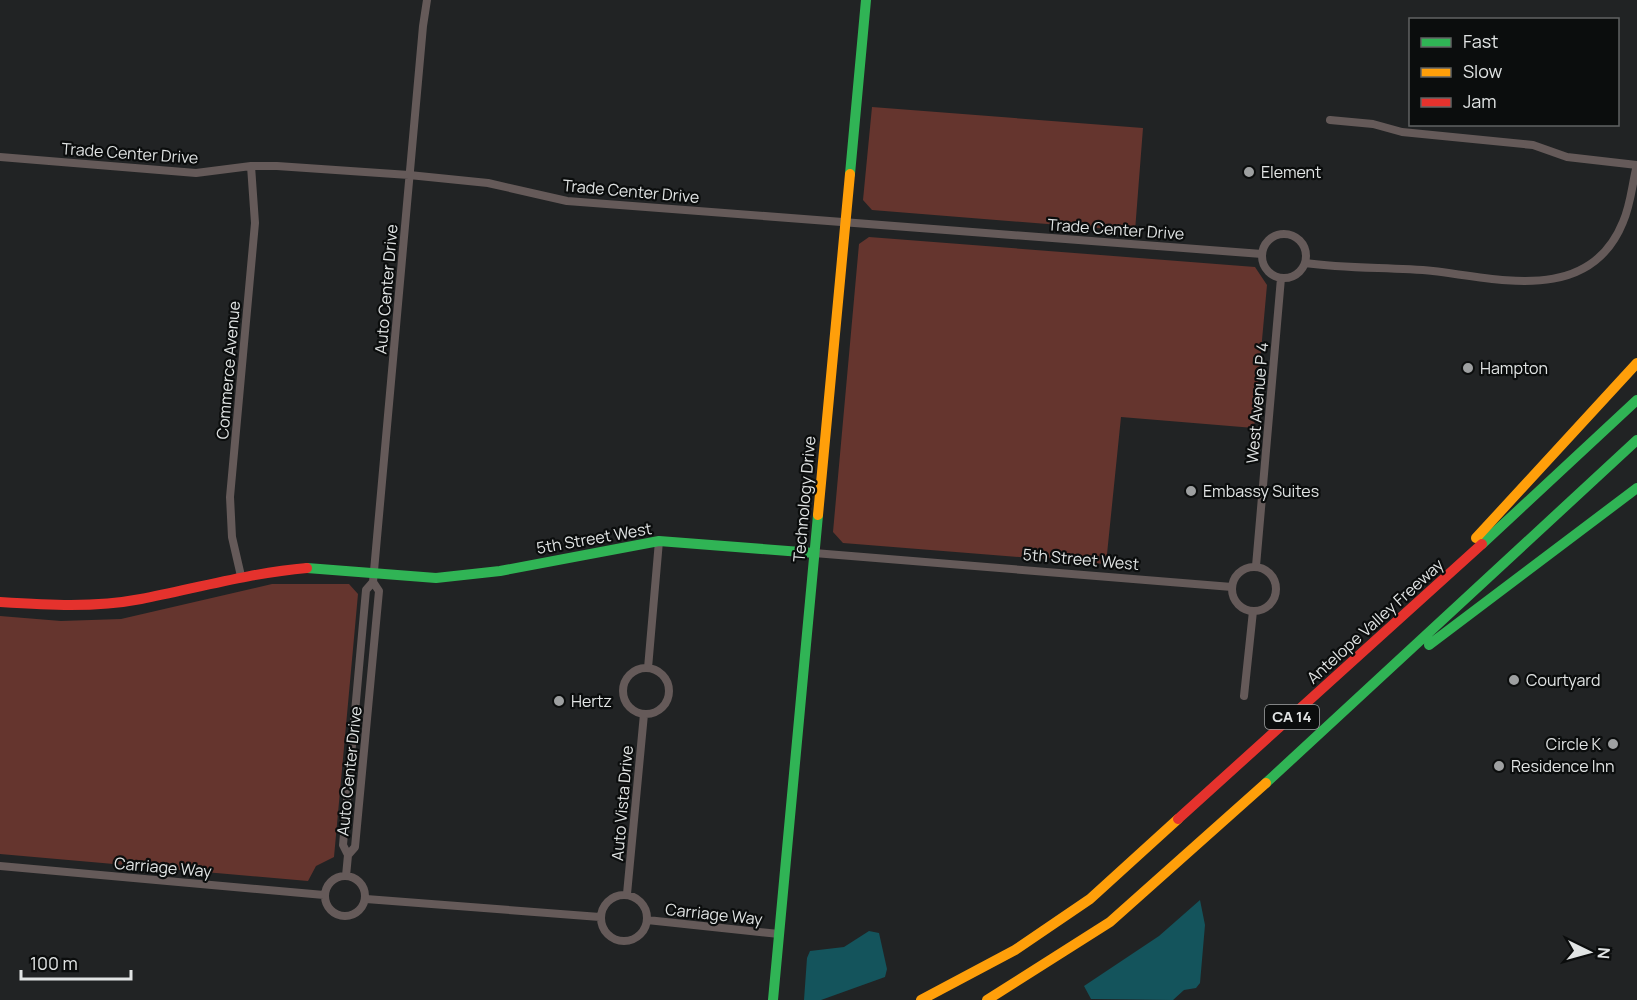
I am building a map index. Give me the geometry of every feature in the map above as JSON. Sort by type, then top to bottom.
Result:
[{"type":"main road","name":"Technology Drive","points":[[773,1000],[866,0]]},
{"type":"main road","points":[[1437,585],[1481,533],[1637,363]]},
{"type":"main road","name":"Antelope Valley Freeway","points":[[921,1000],[1015,951],[1090,899],[1437,585],[1637,400]]},
{"type":"main road","name":"CA 14","points":[[987,1000],[1110,922],[1392,669],[1637,440]]},
{"type":"main road","points":[[1392,669],[1416,654],[1637,488]]},
{"type":"main road","name":"5th Street West","points":[[0,602],[64,606],[103,604],[140,599],[241,576],[306,568],[373,577],[436,578],[500,571],[659,541],[814,553]]},
{"type":"street","name":"Auto Center Drive","points":[[346,876],[348,855],[343,845],[366,590],[373,577],[427,0]]},
{"type":"street","points":[[1305,263],[1405,268],[1532,282],[1560,278],[1587,266],[1613,241],[1627,211],[1637,165],[1567,157],[1533,145],[1402,132],[1373,124],[1330,120]]},
{"type":"street","name":"Trade Center Drive","points":[[0,157],[196,173],[250,166],[409,175],[488,183],[567,201],[1262,254]]},
{"type":"street","name":"Commerce Avenue","points":[[241,576],[232,537],[230,497],[255,223],[250,166]]},
{"type":"street","points":[[1289,235],[1301,242],[1305,248],[1305,263],[1296,275],[1281,278],[1266,269],[1262,254],[1264,247],[1274,236],[1289,235]]},
{"type":"street","name":"West Avenue P 4","points":[[1256,566],[1281,278]]},
{"type":"street","points":[[648,668],[659,541]]},
{"type":"street","name":"5th Street West","points":[[814,553],[1232,587]]},
{"type":"street","points":[[1256,566],[1269,572],[1274,578],[1276,593],[1267,607],[1253,611],[1240,606],[1235,600],[1232,587],[1238,573],[1256,566]]},
{"type":"street","name":"Auto Center Drive","points":[[348,855],[355,847],[369,704],[379,591],[373,577]]},
{"type":"street","points":[[1244,696],[1253,611]]},
{"type":"street","points":[[648,668],[664,676],[669,693],[667,702],[661,709],[644,714],[628,706],[624,700],[623,689],[627,678],[638,670],[648,668]]},
{"type":"street","name":"Auto Vista Drive","points":[[627,894],[644,714]]},
{"type":"street","name":"Carriage Way","points":[[0,866],[324,895]]},
{"type":"street","points":[[346,876],[362,884],[366,899],[358,913],[347,917],[338,916],[330,910],[324,895],[328,885],[334,879],[346,876]]},
{"type":"street","points":[[627,894],[644,907],[647,920],[643,932],[635,939],[622,942],[606,933],[600,917],[610,900],[627,894]]},
{"type":"street","points":[[366,899],[600,917]]},
{"type":"street","name":"Carriage Way","points":[[647,920],[779,934]]},
{"type":"shaded area","points":[[872,107],[1143,128],[1135,231],[872,210],[863,200]]},
{"type":"shaded area","points":[[869,237],[1255,267],[1267,285],[1254,428],[1121,417],[1106,564],[843,543],[833,532],[859,244]]},
{"type":"shaded area","points":[[272,584],[349,584],[358,594],[334,857],[316,866],[308,881],[0,854],[0,616],[61,621],[121,619]]},
{"type":"water","points":[[1200,900],[1205,925],[1200,983],[1196,988],[1184,990],[1173,1000],[1091,999],[1084,986],[1159,936]]},
{"type":"water","points":[[869,931],[879,933],[887,969],[885,977],[821,1000],[804,1000],[807,958],[810,951],[844,947]]},
{"type":"traffic: fast","points":[[850,174],[866,0]]},
{"type":"traffic: fast","points":[[1482,544],[1637,400]]},
{"type":"traffic: fast","points":[[1266,783],[1637,440]]},
{"type":"traffic: fast","points":[[1429,645],[1637,488]]},
{"type":"traffic: fast","points":[[773,1000],[818,515]]},
{"type":"traffic: fast","points":[[307,568],[436,578],[500,571],[659,541],[814,553]]},
{"type":"traffic: slow","points":[[818,515],[850,174]]},
{"type":"traffic: slow","points":[[1476,538],[1637,363]]},
{"type":"traffic: slow","points":[[987,1000],[1110,922],[1266,783]]},
{"type":"traffic: slow","points":[[921,1000],[1015,950],[1090,899],[1178,819]]},
{"type":"traffic: jam","points":[[1178,819],[1482,544]]},
{"type":"traffic: jam","points":[[0,602],[106,604],[141,599],[244,577],[307,568]]},
{"type":"place","name":"Element","points":[[1249,172]]},
{"type":"place","name":"Hampton","points":[[1468,368]]},
{"type":"place","name":"Embassy Suites","points":[[1191,491]]},
{"type":"place","name":"Courtyard","points":[[1514,680]]},
{"type":"place","name":"Hertz","points":[[559,701]]},
{"type":"place","name":"Circle K","points":[[1613,744]]},
{"type":"place","name":"Residence Inn","points":[[1499,766]]}]
